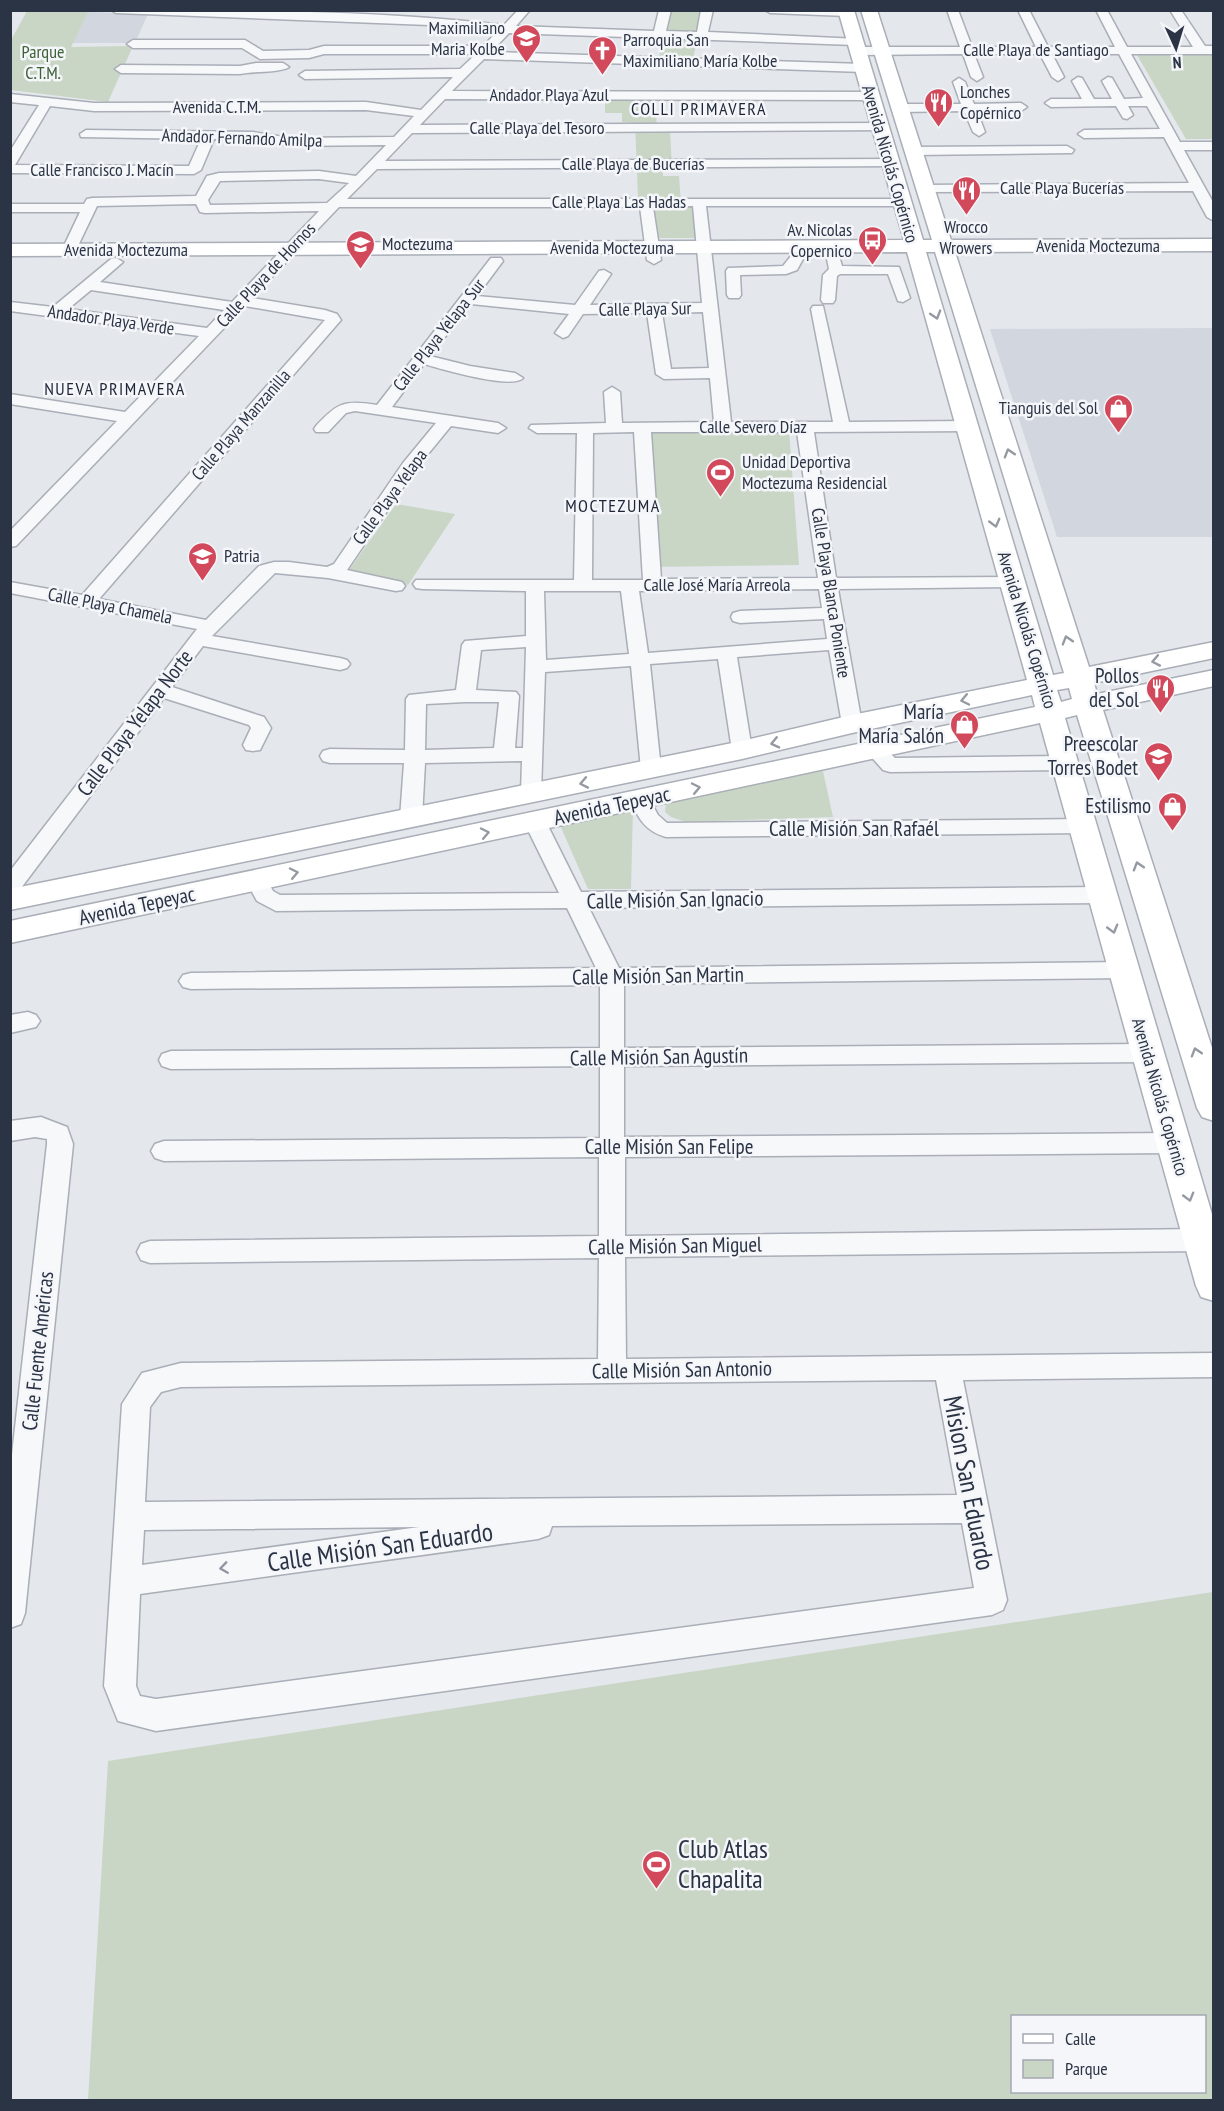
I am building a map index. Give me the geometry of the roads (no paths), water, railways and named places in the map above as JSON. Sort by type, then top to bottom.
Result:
[{"type":"street","points":[[116,10],[213,12],[249,29],[258,61]]},
{"type":"street","name":"Calle Playa de Hornos","points":[[10,542],[333,205],[375,165],[525,10]]},
{"type":"street","points":[[665,10],[667,45]]},
{"type":"street","points":[[702,36],[707,10]]},
{"type":"street","points":[[770,10],[847,12]]},
{"type":"street","name":"Avenida Nicolás Copérnico","points":[[869,10],[1214,1108]]},
{"type":"street","points":[[952,10],[976,77]]},
{"type":"street","points":[[1023,10],[1058,77]]},
{"type":"street","points":[[1101,10],[1214,217]]},
{"type":"street","points":[[1175,10],[1207,50]]},
{"type":"street","name":"Avenida Nicolás Copérnico","points":[[847,12],[916,253],[969,426],[1011,582],[1084,825],[1214,1286]]},
{"type":"street","name":"Calle Playa de Santiago","points":[[249,29],[328,14],[455,23],[667,45],[702,36],[856,46],[883,51],[1207,50]]},
{"type":"street","points":[[133,44],[249,29]]},
{"type":"street","points":[[303,80],[324,50],[484,53],[667,45],[711,63],[777,80],[863,68]]},
{"type":"street","points":[[121,69],[240,70],[258,61],[303,80],[465,73]]},
{"type":"street","points":[[706,88],[711,63]]},
{"type":"street","name":"Avenida C.T.M.","points":[[10,98],[259,121],[303,80],[366,106],[424,114]]},
{"type":"street","name":"Andador Playa Azul","points":[[443,95],[649,112],[777,80],[871,96]]},
{"type":"street","points":[[1078,81],[1090,103]]},
{"type":"street","points":[[1108,81],[1131,123]]},
{"type":"street","points":[[959,82],[979,132]]},
{"type":"street","points":[[1051,103],[1152,102]]},
{"type":"street","points":[[10,163],[46,103]]},
{"type":"street","points":[[901,108],[1021,107]]},
{"type":"street","name":"Calle Playa del Tesoro","points":[[410,129],[627,146],[649,112],[674,146],[881,127]]},
{"type":"street","name":"Andador Fernando Amilpa","points":[[87,134],[209,136],[259,121],[290,142],[398,141]]},
{"type":"street","points":[[1084,134],[1168,133]]},
{"type":"street","name":"Calle Francisco J. Macín","points":[[10,169],[194,170],[209,136]]},
{"type":"street","name":"Calle Playa de Bucerías","points":[[375,165],[627,146],[674,146],[891,163]]},
{"type":"street","points":[[1175,146],[1214,146]]},
{"type":"street","points":[[914,151],[1067,150]]},
{"type":"street","points":[[10,207],[201,200],[214,178],[319,174],[360,180]]},
{"type":"street","name":"Calle Playa Bucerías","points":[[926,189],[1198,188]]},
{"type":"street","name":"Calle Playa Las Hadas","points":[[201,200],[205,209],[333,205],[902,202]]},
{"type":"street","points":[[646,202],[653,254]]},
{"type":"street","points":[[699,202],[723,427]]},
{"type":"street","points":[[69,250],[90,205]]},
{"type":"street","name":"Avenida Moctezuma","points":[[945,253],[1214,245]]},
{"type":"street","name":"Avenida Moctezuma","points":[[10,250],[496,261],[653,254]]},
{"type":"street","name":"Avenida Moctezuma","points":[[704,254],[796,259],[835,265],[916,253]]},
{"type":"street","name":"Avenida Moctezuma","points":[[10,262],[116,262],[285,255],[916,253],[1214,259]]},
{"type":"street","points":[[734,296],[733,271],[786,270],[792,267],[796,259]]},
{"type":"street","name":"Calle Playa Yelapa Sur","points":[[381,410],[496,261]]},
{"type":"street","points":[[56,312],[116,262]]},
{"type":"street","points":[[842,426],[823,304],[830,275],[835,265],[894,270],[903,298]]},
{"type":"street","points":[[563,333],[604,274]]},
{"type":"street","points":[[88,285],[239,304]]},
{"type":"street","name":"Calle Playa Sur","points":[[467,299],[579,310],[710,307]]},
{"type":"street","name":"Calle Playa Manzanilla","points":[[86,602],[333,320],[325,314],[239,304]]},
{"type":"street","name":"Andador Playa Verde","points":[[10,306],[211,333]]},
{"type":"street","points":[[654,308],[664,374],[717,373]]},
{"type":"street","points":[[419,358],[469,371],[515,378]]},
{"type":"street","points":[[612,392],[614,428]]},
{"type":"street","points":[[10,399],[130,418]]},
{"type":"street","points":[[322,429],[341,409],[355,406],[498,428]]},
{"type":"street","name":"Calle Playa Yelapa","points":[[331,572],[340,568],[409,467],[447,420]]},
{"type":"street","name":"Calle Severo Díaz","points":[[537,428],[969,426]]},
{"type":"street","name":"Calle Playa Blanca Poniente","points":[[805,427],[830,584],[832,613],[852,724]]},
{"type":"street","points":[[584,586],[585,428]]},
{"type":"street","points":[[642,428],[652,585]]},
{"type":"street","name":"Calle Playa Yelapa Norte","points":[[10,887],[204,633],[270,567],[331,572]]},
{"type":"street","points":[[331,572],[396,586]]},
{"type":"street","name":"Calle José María Arreola","points":[[422,584],[584,586],[1011,582]]},
{"type":"street","points":[[629,585],[640,661],[651,769]]},
{"type":"street","points":[[531,793],[536,667],[535,586]]},
{"type":"street","name":"Calle Playa Chamela","points":[[10,587],[86,602],[204,633],[340,664]]},
{"type":"street","points":[[740,617],[832,613]]},
{"type":"street","points":[[465,696],[472,645],[535,641]]},
{"type":"street","points":[[536,667],[640,661],[839,644]]},
{"type":"street","name":"Avenida Tepeyac","points":[[10,900],[651,769],[876,750],[1047,697],[1078,676],[1214,650]]},
{"type":"street","points":[[728,652],[732,762]]},
{"type":"street","name":"Avenida Tepeyac","points":[[10,932],[640,800],[732,762],[852,724],[1047,697],[1088,703],[1214,678]]},
{"type":"street","points":[[160,690],[257,721],[261,728],[253,745]]},
{"type":"street","points":[[504,755],[509,696]]},
{"type":"street","points":[[411,818],[416,699],[535,696]]},
{"type":"street","points":[[876,750],[890,765],[1066,763]]},
{"type":"street","points":[[330,756],[415,757],[533,754]]},
{"type":"street","name":"Calle Misión San Rafaél","points":[[640,800],[652,823],[658,829],[666,830],[1084,825]]},
{"type":"street","points":[[536,822],[612,976],[612,1371]]},
{"type":"street","points":[[364,827],[374,856]]},
{"type":"street","name":"Calle Misión San Ignacio","points":[[257,881],[265,896],[276,903],[1103,895]]},
{"type":"street","name":"Calle Misión San Martin","points":[[191,981],[1125,970]]},
{"type":"street","name":"Calle Misión San Agustín","points":[[171,1060],[1148,1053]]},
{"type":"street","name":"Calle Fuente Américas","points":[[10,1131],[36,1126],[50,1128],[58,1134],[60,1144],[10,1613]]},
{"type":"street","name":"Calle Misión San Felipe","points":[[164,1151],[1173,1143]]},
{"type":"street","name":"Calle Misión San Miguel","points":[[150,1252],[1201,1240]]},
{"type":"street","name":"Calle Misión San Antonio","points":[[129,1516],[136,1404],[152,1382],[181,1375],[1214,1365]]},
{"type":"street","name":"Mision San Eduardo","points":[[125,1582],[120,1686],[129,1710],[156,1714],[992,1600],[947,1367]]},
{"type":"street","name":"Calle Misión San Eduardo","points":[[129,1516],[974,1509]]},
{"type":"street","name":"Calle Misión San Eduardo","points":[[125,1582],[635,1511]]},
{"type":"street","points":[[125,1582],[129,1516]]},
{"type":"place","name":"Maximiliano Maria Kolbe","points":[[526,64]]},
{"type":"place","name":"Parroquia San Maximiliano María Kolbe","points":[[602,76]]},
{"type":"place","name":"Lonches Copérnico","points":[[939,128]]},
{"type":"place","name":"Wrocco Wrowers","points":[[966,216]]},
{"type":"place","name":"Av. Nicolas Copernico","points":[[873,266]]},
{"type":"place","name":"Moctezuma","points":[[361,270]]},
{"type":"place","name":"Tianguis del Sol","points":[[1119,434]]},
{"type":"place","name":"Unidad Deportiva Moctezuma Residencial","points":[[721,498]]},
{"type":"place","name":"Patria","points":[[203,582]]},
{"type":"place","name":"Pollos del Sol","points":[[1160,714]]},
{"type":"place","name":"María María Salón","points":[[965,750]]},
{"type":"place","name":"Preescolar Torres Bodet","points":[[1159,782]]},
{"type":"place","name":"Estilismo","points":[[1172,832]]},
{"type":"place","name":"Club Atlas Chapalita","points":[[657,1890]]},
{"type":"district","name":"COLLI PRIMAVERA","points":[[699,109]]},
{"type":"district","name":"NUEVA PRIMAVERA","points":[[115,389]]},
{"type":"district","name":"MOCTEZUMA","points":[[613,506]]},
{"type":"park label","name":"Parque C.T.M.","points":[[43,62]]}]
